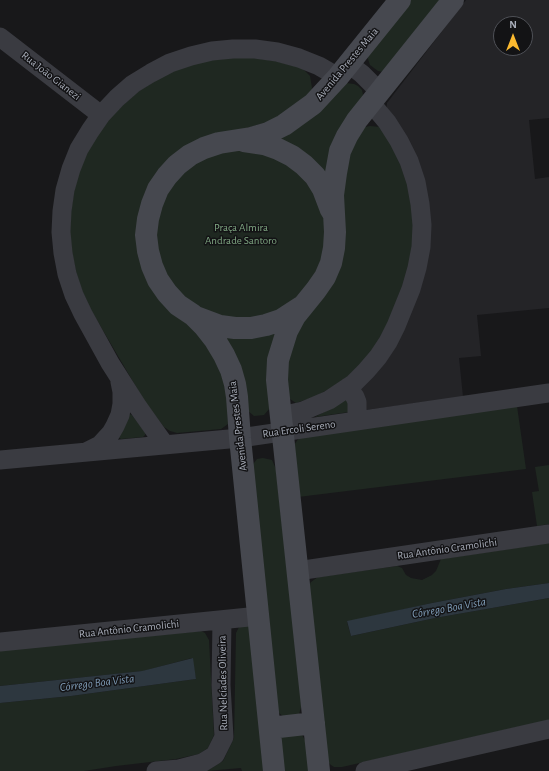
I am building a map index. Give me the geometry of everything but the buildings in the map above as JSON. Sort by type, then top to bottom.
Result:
[{"type":"street","name":"Avenida Prestes Maia","points":[[274,771],[237,397],[231,370],[224,354],[204,326],[193,315],[178,305],[158,280],[148,251],[146,235],[148,219],[158,190],[167,176],[177,165],[190,155],[204,148],[219,143],[237,141],[268,133],[289,122],[313,104],[400,0]]},
{"type":"street","points":[[333,217],[333,195],[336,173],[340,151],[347,136],[357,120],[453,0]]},
{"type":"street","name":"Rua João Gianezi","points":[[0,37],[101,115]]},
{"type":"street","points":[[165,445],[138,408],[116,373],[83,314],[74,294],[67,274],[63,253],[61,232],[62,211],[65,190],[71,169],[79,150],[101,115],[133,84],[151,73],[177,61],[212,51],[255,49],[277,52],[299,58],[319,66],[362,74],[409,161],[416,182],[422,225],[421,247],[411,289],[388,342],[366,371],[348,387],[321,404],[303,411],[281,424]]},
{"type":"street","points":[[237,141],[249,141],[278,149],[292,156],[304,165],[315,176],[330,203],[335,232],[334,248],[325,277],[296,316],[287,331],[278,360],[277,380],[318,771]]},
{"type":"street","points":[[193,315],[220,326],[251,328],[281,320],[306,302]]},
{"type":"street","points":[[83,453],[93,449],[106,439],[115,426],[120,415],[122,392],[116,373]]},
{"type":"street","points":[[348,387],[355,396],[357,402],[357,414],[355,420]]},
{"type":"street","name":"Rua Ercoli Sereno","points":[[0,460],[240,438],[281,424],[355,420],[549,393]]},
{"type":"street","name":"Rua Antônio Cramolichi","points":[[297,571],[549,534]]},
{"type":"street","name":"Rua Antônio Cramolichi","points":[[0,642],[259,616]]},
{"type":"street","name":"Rua Nelcíades Oliveira","points":[[156,771],[179,769],[202,763],[215,754],[224,736],[221,685],[222,620]]},
{"type":"street","points":[[270,728],[314,723]]},
{"type":"street","points":[[365,771],[549,729]]},
{"type":"shaded area","points":[[466,0],[549,0],[549,118],[529,120],[535,179],[549,177],[549,308],[477,315],[481,356],[459,358],[463,397],[365,410],[360,389],[387,103]]},
{"type":"green space","points":[[411,0],[443,0],[383,72],[378,71],[370,65],[367,56]]},
{"type":"green space","points":[[233,58],[254,58],[275,61],[302,68],[310,76],[312,88],[311,94],[280,118],[201,142],[139,235],[209,344],[227,385],[228,424],[221,429],[177,433],[164,427],[145,402],[91,310],[82,291],[76,272],[70,232],[71,212],[79,172],[87,153],[109,119],[123,105],[139,91],[174,71],[193,64]]},
{"type":"green space","points":[[346,83],[358,86],[362,90],[363,95],[326,173],[280,138]]},
{"type":"green space","points":[[365,127],[380,127],[400,164],[407,184],[413,226],[412,246],[408,266],[388,323],[371,352],[347,377],[317,396],[296,403],[287,397],[285,362],[340,216],[347,154]]},
{"type":"green space","name":"Praça Almira Andrade Santoro","points":[[249,150],[274,156],[295,169],[307,181],[320,202],[325,218],[325,252],[320,268],[307,289],[295,301],[274,314],[258,319],[233,320],[208,314],[187,301],[175,289],[162,268],[157,252],[156,227],[162,202],[175,181],[187,169],[208,156],[224,151]]},
{"type":"green space","points":[[276,328],[270,408],[264,415],[254,416],[247,410],[221,335]]},
{"type":"green space","points":[[345,400],[348,401],[349,412],[315,417]]},
{"type":"green space","points":[[517,406],[526,469],[298,497],[294,445],[299,438]]},
{"type":"green space","points":[[129,414],[132,415],[145,432],[143,437],[121,439],[118,437]]},
{"type":"green space","points":[[263,458],[272,460],[276,469],[302,704],[299,714],[285,718],[278,712],[251,467],[257,459]]},
{"type":"green space","points":[[549,465],[549,524],[537,526],[532,492],[539,491],[535,467]]},
{"type":"green space","points":[[549,543],[549,583],[506,589],[432,603],[347,622],[351,636],[435,618],[549,598],[549,720],[342,767],[334,767],[327,761],[309,586],[311,582],[318,577],[397,566],[402,568],[406,575],[411,578],[422,580],[432,575],[436,571],[441,559]]},
{"type":"green space","points":[[247,625],[250,627],[267,771],[242,771],[241,768],[207,771],[223,761],[234,738],[236,633],[239,627]]},
{"type":"green space","points":[[201,631],[205,633],[209,640],[214,735],[208,748],[199,754],[176,759],[84,771],[0,771],[0,703],[71,696],[196,679],[192,658],[143,671],[0,686],[0,650]]},
{"type":"green space","points":[[301,733],[306,742],[309,771],[283,771],[281,739],[283,735]]},
{"type":"water","name":"Córrego Boa Vista","points":[[549,583],[549,598],[435,618],[351,636],[347,621],[506,589]]},
{"type":"water","name":"Córrego Boa Vista","points":[[193,658],[196,679],[71,696],[0,703],[0,686],[142,671]]}]
